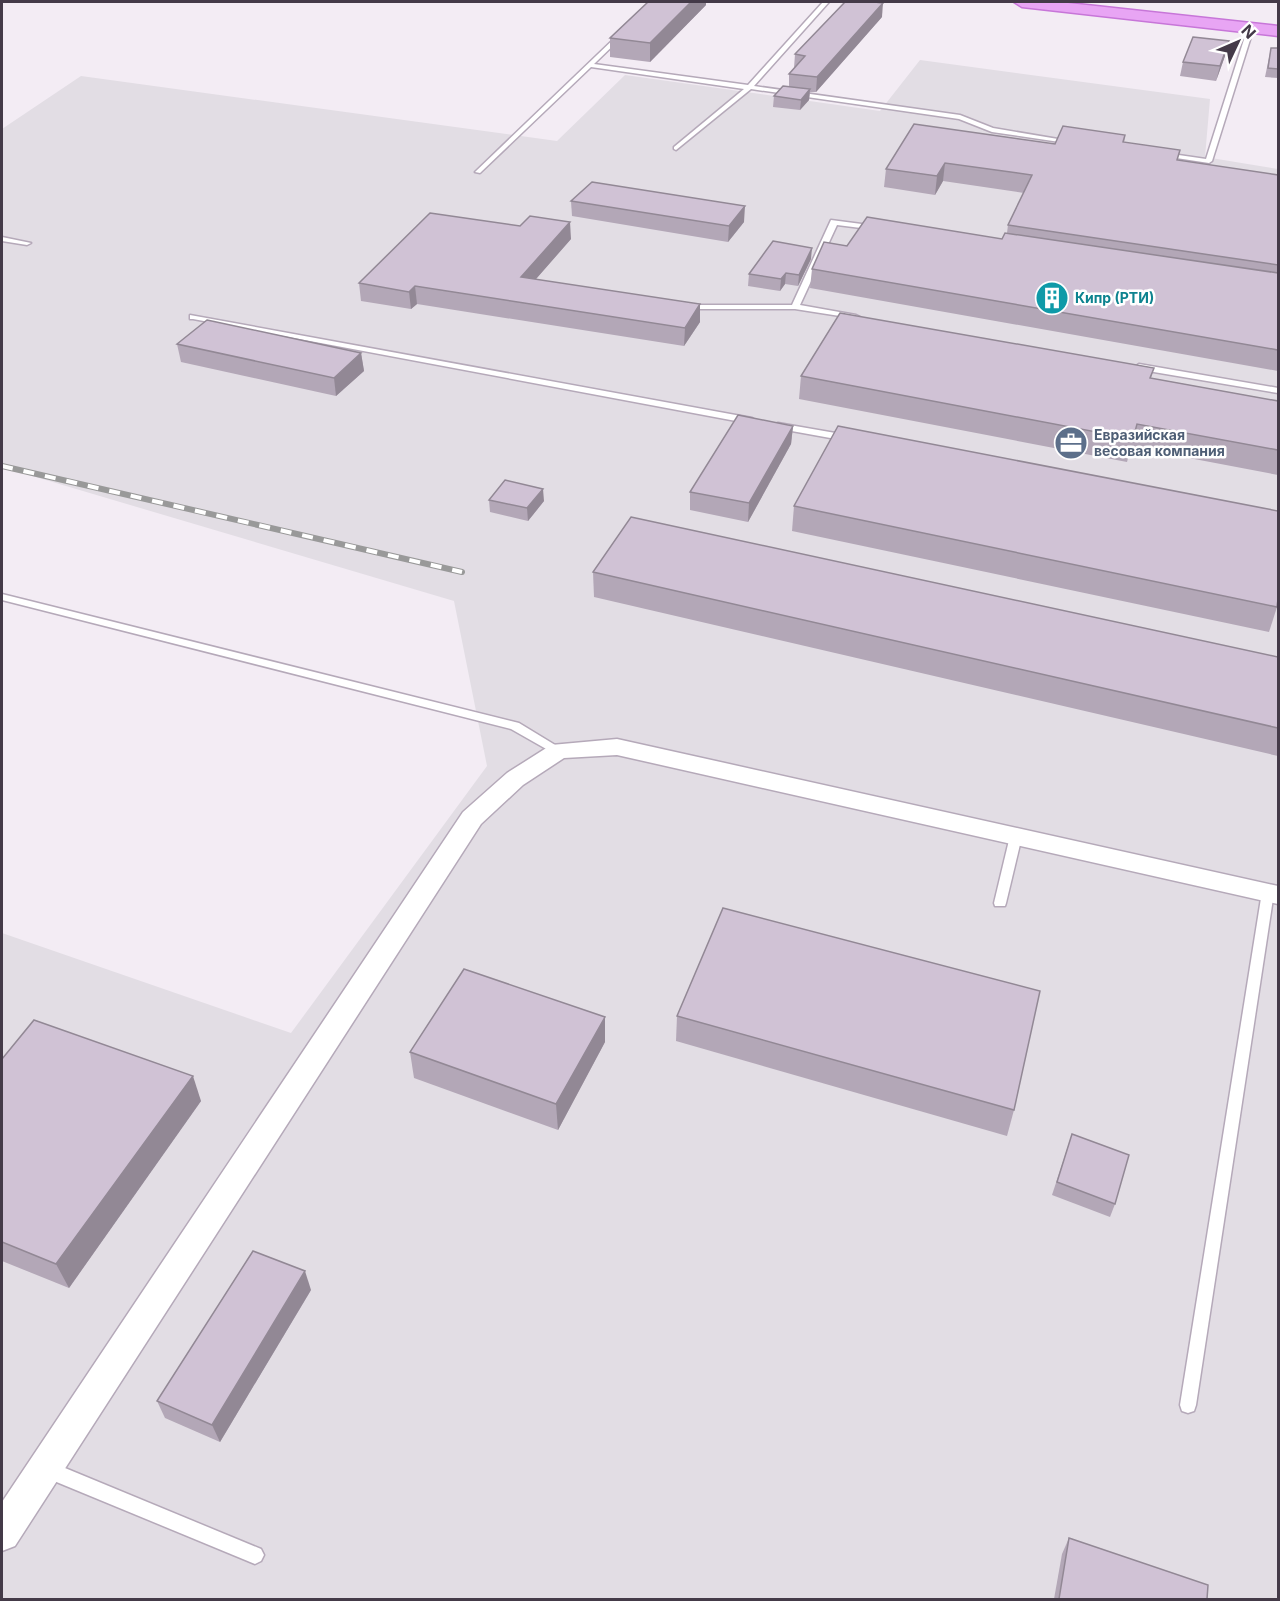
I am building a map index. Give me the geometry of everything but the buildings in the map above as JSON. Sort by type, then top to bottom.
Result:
[{"type":"main road","points":[[1022,2],[1278,30]]},
{"type":"street","points":[[2,1533],[472,819],[515,779],[559,751],[617,747],[1273,893]]},
{"type":"lane","points":[[676,148],[750,87],[826,2]]},
{"type":"lane","points":[[478,172],[630,25]]},
{"type":"lane","points":[[1152,153],[1209,161],[1251,27]]},
{"type":"lane","points":[[590,64],[960,117],[992,130],[1083,143]]},
{"type":"lane","points":[[795,306],[834,222],[892,231]]},
{"type":"lane","points":[[2,239],[27,243]]},
{"type":"lane","points":[[672,306],[795,306],[866,319]]},
{"type":"lane","points":[[193,317],[858,441]]},
{"type":"lane","points":[[1125,364],[1278,391]]},
{"type":"lane","points":[[2,597],[515,726],[559,751]]},
{"type":"lane","points":[[999,903],[1016,836]]},
{"type":"lane","points":[[1188,1405],[1273,893]]},
{"type":"lane","points":[[44,1468],[255,1555]]},
{"type":"shaded area","points":[[920,60],[1210,99],[1205,157],[1278,169],[1278,1599],[2,1600],[2,933],[291,1033],[487,766],[454,601],[2,467],[2,129],[81,76],[557,141],[625,75],[880,111]]},
{"type":"railway","points":[[2,466],[462,572]]},
{"type":"place","name":"Кипр (РТИ)","points":[[1052,298]]},
{"type":"place","name":"Евразийская весовая компания","points":[[1071,443]]}]
